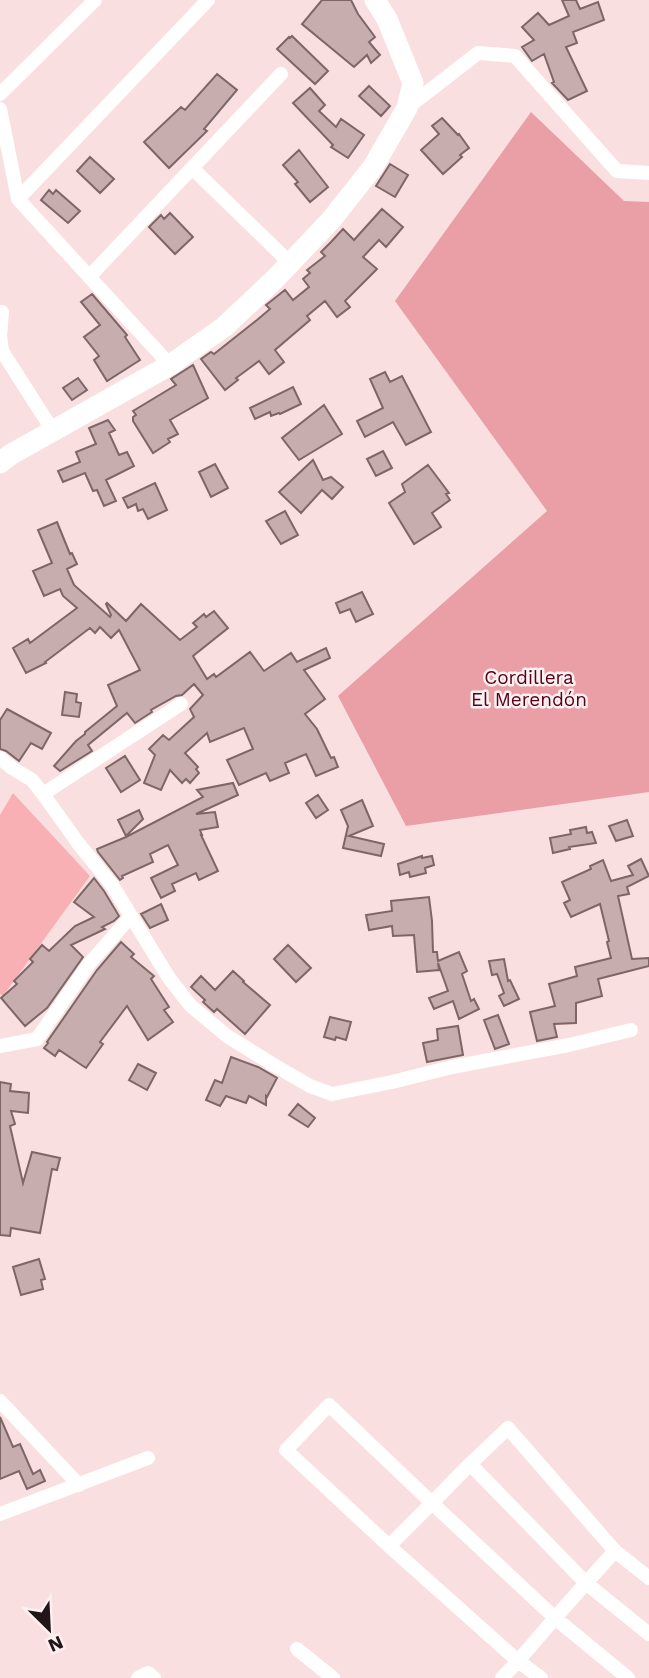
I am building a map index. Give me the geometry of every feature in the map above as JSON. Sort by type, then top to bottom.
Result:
[{"type":"street","points":[[0,94],[95,0]]},
{"type":"street","points":[[18,199],[208,0]]},
{"type":"street","points":[[0,463],[53,430],[170,365],[224,327],[331,220],[373,167],[407,108],[413,83],[387,19],[375,0]]},
{"type":"street","points":[[407,108],[478,53],[515,56],[617,172],[649,173]]},
{"type":"street","points":[[89,277],[281,74]]},
{"type":"street","points":[[0,108],[18,199],[170,365]]},
{"type":"street","points":[[192,168],[290,263]]},
{"type":"street","points":[[2,312],[2,351],[53,430]]},
{"type":"street","points":[[43,794],[181,704]]},
{"type":"street","points":[[0,758],[32,780],[43,794],[112,886],[169,978],[190,1005],[227,1036],[310,1086],[332,1094],[631,1030]]},
{"type":"street","points":[[0,1046],[37,1039],[89,964],[131,916]]},
{"type":"street","points":[[0,1401],[79,1485]]},
{"type":"street","points":[[541,1678],[518,1661],[389,1546],[286,1450],[329,1405],[555,1618],[628,1678]]},
{"type":"street","points":[[389,1546],[508,1428],[615,1551],[649,1578]]},
{"type":"street","points":[[0,1514],[148,1458]]},
{"type":"street","points":[[470,1464],[586,1583],[649,1634]]},
{"type":"street","points":[[502,1678],[615,1551]]},
{"type":"street","points":[[297,1649],[332,1678]]},
{"type":"street","points":[[138,1678],[148,1673],[154,1678]]},
{"type":"shaded area","points":[[13,793],[90,876],[3,996],[0,994],[0,815]]},
{"type":"green space","name":"Cordillera El Merendón","points":[[531,112],[624,201],[649,202],[649,792],[406,826],[338,696],[547,511],[395,301]]},
{"type":"building","points":[[322,0],[351,0],[375,37],[369,42],[380,55],[371,63],[367,55],[354,67],[302,24]]},
{"type":"building","points":[[562,0],[576,0],[580,9],[598,2],[604,20],[573,32],[577,43],[566,47],[587,91],[568,100],[552,83],[554,82],[544,54],[532,61],[522,47],[534,40],[522,27],[538,13],[549,25],[569,16]]},
{"type":"building","points":[[292,36],[328,71],[315,84],[277,49]]},
{"type":"building","points":[[217,74],[237,90],[204,129],[207,131],[169,168],[144,142],[181,107],[185,110]]},
{"type":"building","points":[[369,86],[390,106],[381,116],[359,96]]},
{"type":"building","points":[[310,88],[325,105],[319,111],[336,127],[341,119],[364,135],[348,158],[331,147],[333,145],[293,103]]},
{"type":"building","points":[[442,118],[469,148],[443,174],[421,150],[439,134],[432,126]]},
{"type":"building","points":[[299,150],[328,187],[310,202],[283,165]]},
{"type":"building","points":[[90,157],[114,179],[100,193],[77,171]]},
{"type":"building","points":[[390,164],[408,175],[395,197],[376,186]]},
{"type":"building","points":[[49,190],[53,194],[56,190],[80,211],[68,223],[41,200]]},
{"type":"building","points":[[382,209],[403,227],[386,247],[379,240],[363,257],[377,269],[345,301],[350,307],[337,317],[325,301],[307,316],[310,320],[275,350],[284,362],[269,374],[259,361],[225,390],[201,359],[211,352],[214,354],[257,320],[270,309],[266,305],[285,290],[293,300],[309,287],[303,279],[310,273],[307,270],[325,256],[321,252],[343,229],[354,240]]},
{"type":"building","points":[[170,213],[193,237],[175,254],[149,227],[161,215],[164,219]]},
{"type":"building","points":[[92,294],[127,335],[125,337],[140,360],[107,381],[94,360],[99,356],[84,337],[100,325],[81,302]]},
{"type":"building","points":[[193,365],[208,398],[170,420],[178,434],[153,453],[133,421],[136,415],[133,411],[176,385],[171,379]]},
{"type":"building","points":[[385,372],[390,382],[402,376],[431,432],[406,445],[393,422],[365,437],[357,421],[383,408],[370,379]]},
{"type":"building","points":[[78,378],[87,390],[72,400],[63,388]]},
{"type":"building","points":[[293,387],[301,404],[280,414],[271,416],[270,412],[255,419],[250,408]]},
{"type":"building","points":[[324,405],[342,434],[299,460],[282,438]]},
{"type":"building","points":[[108,420],[115,430],[109,433],[119,455],[127,452],[134,466],[106,480],[116,501],[104,506],[85,473],[63,482],[58,471],[80,462],[76,452],[96,444],[89,428]]},
{"type":"building","points":[[383,451],[392,468],[376,476],[367,459]]},
{"type":"building","points":[[313,460],[323,480],[331,477],[343,487],[332,499],[322,490],[301,513],[279,492]]},
{"type":"building","points":[[215,464],[228,488],[211,497],[199,472]]},
{"type":"building","points":[[428,465],[449,493],[446,494],[450,500],[432,513],[441,527],[414,544],[389,503],[405,492],[402,484]]},
{"type":"building","points":[[155,483],[167,510],[148,519],[143,509],[138,511],[136,504],[128,508],[123,498]]},
{"type":"building","points":[[285,511],[298,535],[281,544],[266,521]]},
{"type":"building","points":[[57,522],[77,564],[67,569],[74,585],[110,617],[107,603],[126,621],[141,604],[180,640],[197,627],[193,623],[204,614],[206,617],[214,611],[228,628],[193,656],[207,679],[214,674],[216,677],[250,652],[264,671],[291,653],[297,662],[326,648],[330,658],[304,670],[325,699],[305,714],[317,729],[338,767],[316,776],[306,754],[285,763],[289,773],[270,781],[266,773],[239,785],[227,760],[253,749],[244,728],[210,742],[207,733],[185,753],[198,767],[196,769],[199,773],[190,783],[186,779],[182,783],[170,770],[161,790],[144,783],[155,755],[149,749],[163,735],[169,740],[194,717],[190,709],[203,695],[194,684],[182,695],[151,710],[152,712],[135,723],[127,713],[88,745],[92,751],[60,771],[54,766],[85,732],[117,706],[108,685],[140,670],[119,630],[111,638],[100,627],[95,633],[90,628],[46,663],[26,673],[13,648],[28,639],[30,643],[77,608],[63,596],[60,589],[44,596],[33,571],[52,563],[38,530]]},
{"type":"building","points":[[362,592],[373,614],[356,622],[350,609],[340,613],[336,603]]},
{"type":"building","points":[[65,692],[77,694],[76,702],[81,703],[79,717],[62,715]]},
{"type":"building","points":[[7,709],[51,733],[42,749],[31,743],[19,761],[0,749],[0,720]]},
{"type":"building","points":[[125,756],[140,780],[121,792],[106,768]]},
{"type":"building","points":[[233,783],[238,795],[196,814],[215,812],[218,827],[200,830],[218,871],[199,880],[196,873],[172,884],[175,891],[161,898],[151,878],[178,865],[168,845],[150,854],[153,862],[122,876],[120,880],[98,852],[97,849],[203,797],[197,790]]},
{"type":"building","points":[[318,795],[328,810],[316,818],[306,803]]},
{"type":"building","points":[[362,800],[373,826],[349,836],[384,844],[381,856],[343,848],[348,826],[341,810]]},
{"type":"building","points":[[139,810],[143,819],[126,836],[118,820]]},
{"type":"building","points":[[627,820],[633,836],[616,841],[609,826]]},
{"type":"building","points":[[586,827],[587,833],[592,832],[596,843],[569,847],[570,849],[553,853],[550,838],[571,834],[570,830]]},
{"type":"building","points":[[422,856],[432,856],[434,865],[425,868],[426,873],[410,877],[409,872],[400,875],[398,864]]},
{"type":"building","points":[[641,859],[649,876],[627,887],[629,894],[618,896],[632,959],[649,958],[649,966],[598,979],[602,996],[576,1003],[576,1023],[554,1024],[557,1037],[537,1041],[530,1012],[555,1006],[549,984],[577,976],[575,967],[611,958],[600,904],[571,917],[564,903],[570,900],[562,882],[591,869],[590,866],[603,860],[611,881],[633,875],[628,866]]},
{"type":"building","points":[[94,878],[119,916],[102,927],[105,929],[71,945],[83,957],[47,1008],[25,1026],[1,998],[17,984],[14,981],[33,962],[30,959],[42,945],[49,951],[75,926],[94,917],[74,902]]},
{"type":"building","points":[[429,897],[433,952],[437,952],[438,961],[459,952],[467,971],[462,974],[471,1001],[474,999],[479,1009],[459,1019],[453,1001],[434,1009],[429,998],[448,991],[438,963],[439,970],[417,972],[414,935],[393,936],[392,926],[369,930],[366,915],[392,911],[391,901]]},
{"type":"building","points":[[161,904],[168,920],[150,928],[141,914]]},
{"type":"building","points":[[121,942],[134,954],[131,957],[154,976],[151,979],[169,1007],[164,1010],[173,1022],[148,1040],[127,1006],[100,1042],[103,1044],[86,1068],[59,1050],[55,1056],[44,1048],[47,1042],[97,970]]},
{"type":"building","points":[[288,945],[311,968],[296,982],[274,959]]},
{"type":"building","points":[[504,959],[508,981],[510,980],[519,999],[504,1006],[499,996],[504,993],[497,974],[492,975],[489,961]]},
{"type":"building","points":[[233,971],[270,1005],[245,1034],[217,1009],[214,1012],[191,987],[201,976],[215,990]]},
{"type":"building","points":[[498,1015],[509,1044],[495,1049],[484,1020]]},
{"type":"building","points":[[330,1017],[351,1022],[346,1040],[324,1037]]},
{"type":"building","points":[[458,1026],[463,1055],[427,1062],[423,1043],[438,1040],[437,1029]]},
{"type":"building","points":[[231,1057],[258,1067],[277,1078],[266,1096],[266,1105],[249,1096],[246,1103],[226,1096],[220,1106],[206,1100],[215,1080],[222,1083]]},
{"type":"building","points":[[138,1064],[156,1073],[147,1090],[129,1080]]},
{"type":"building","points":[[0,1082],[11,1084],[10,1091],[29,1093],[28,1113],[11,1111],[15,1124],[10,1126],[23,1183],[32,1152],[60,1158],[57,1170],[52,1169],[40,1233],[11,1228],[10,1236],[0,1235]]},
{"type":"building","points":[[298,1104],[315,1118],[308,1127],[289,1115]]},
{"type":"building","points":[[39,1259],[45,1279],[41,1280],[43,1289],[21,1295],[13,1267]]},
{"type":"building","points":[[0,1417],[13,1447],[20,1444],[33,1474],[40,1470],[45,1481],[27,1489],[19,1471],[0,1479]]}]
